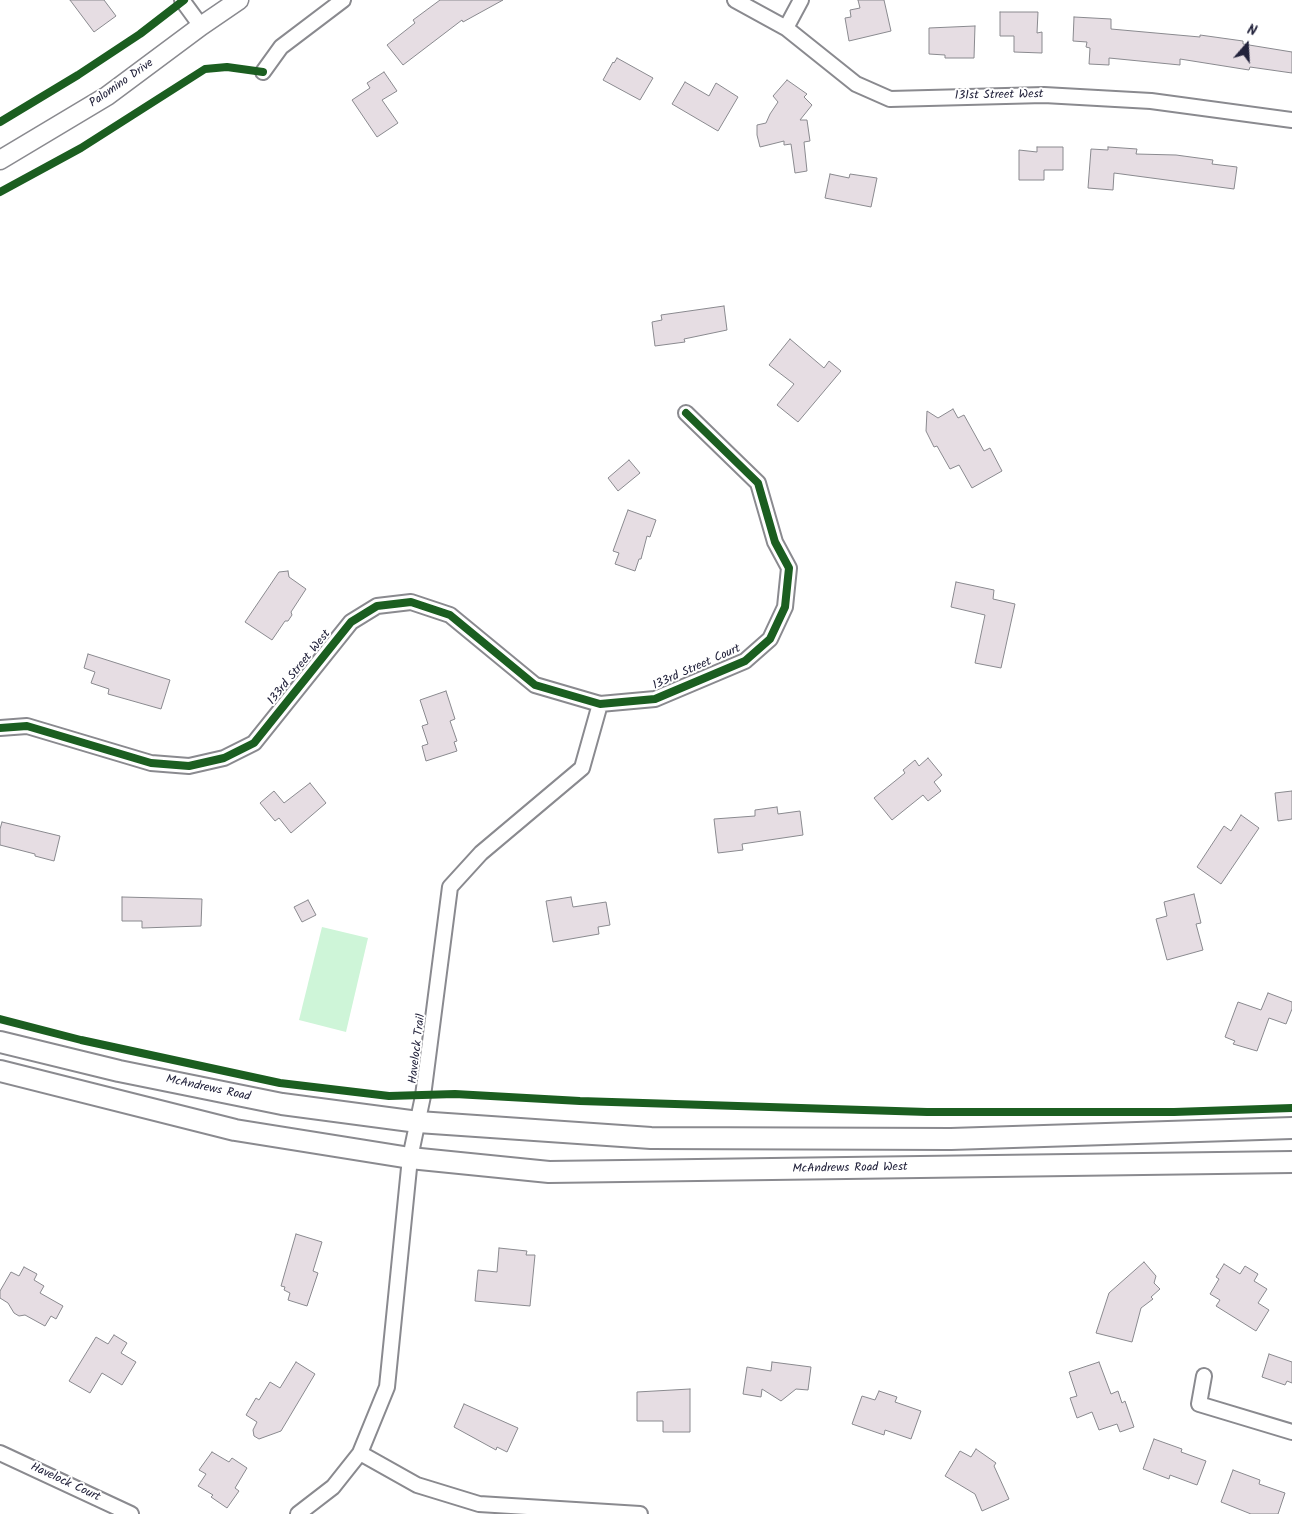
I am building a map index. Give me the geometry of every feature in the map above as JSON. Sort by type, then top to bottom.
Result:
[{"type":"main road","name":"McAndrews Road","points":[[0,1042],[120,1071],[282,1104],[418,1122]]},
{"type":"main road","points":[[0,1071],[235,1130],[410,1158]]},
{"type":"main road","points":[[418,1122],[652,1138],[951,1139],[1292,1128]]},
{"type":"main road","name":"McAndrews Road West","points":[[410,1158],[550,1172],[1292,1162]]},
{"type":"street","points":[[182,0],[201,26]]},
{"type":"street","name":"Palomino Drive","points":[[0,160],[107,96],[239,0]]},
{"type":"street","points":[[263,72],[281,47],[343,0]]},
{"type":"street","name":"131st Street West","points":[[735,0],[786,28],[856,84],[890,99],[1044,95],[1151,100],[1292,120]]},
{"type":"street","points":[[786,28],[801,0]]},
{"type":"street","name":"133rd Street Court","points":[[600,704],[655,699],[745,661],[770,639],[785,607],[789,568],[775,542],[758,483],[686,413]]},
{"type":"street","name":"133rd Street West","points":[[0,728],[27,726],[151,763],[189,766],[224,758],[254,743],[351,622],[377,606],[410,602],[450,615],[535,685],[600,704]]},
{"type":"street","name":"Havelock Trail","points":[[298,1514],[333,1487],[360,1453],[386,1386],[410,1158],[423,1096],[450,887],[481,853],[582,768],[600,704]]},
{"type":"street","points":[[1204,1376],[1199,1404],[1292,1432]]},
{"type":"street","name":"Havelock Court","points":[[0,1453],[131,1514]]},
{"type":"street","points":[[360,1453],[417,1485],[479,1504],[640,1514]]},
{"type":"green space","points":[[322,927],[368,938],[346,1032],[299,1020]]},
{"type":"building","points":[[70,0],[104,0],[116,16],[94,32]]},
{"type":"building","points":[[440,0],[503,0],[463,22],[462,20],[403,65],[387,45],[415,23],[413,20]]},
{"type":"building","points":[[858,0],[884,0],[891,31],[849,41],[845,18],[851,17],[850,10],[860,8]]},
{"type":"building","points":[[1000,12],[1038,12],[1037,33],[1042,32],[1042,53],[1014,52],[1014,36],[1000,36]]},
{"type":"building","points":[[1074,17],[1111,19],[1111,29],[1200,37],[1200,35],[1243,41],[1243,44],[1292,52],[1292,73],[1250,67],[1249,70],[1180,59],[1180,65],[1109,58],[1109,65],[1089,64],[1090,48],[1086,47],[1087,42],[1073,41]]},
{"type":"building","points":[[975,26],[974,58],[945,58],[945,55],[929,54],[929,28]]},
{"type":"building","points":[[617,58],[653,78],[640,100],[603,80]]},
{"type":"building","points":[[384,72],[397,91],[382,100],[398,123],[377,137],[352,100],[370,88],[367,83]]},
{"type":"building","points":[[787,80],[807,94],[804,97],[812,105],[800,120],[807,120],[810,141],[804,142],[807,171],[795,173],[791,144],[784,145],[784,141],[760,147],[757,135],[757,125],[766,123],[778,102],[773,96]]},
{"type":"building","points":[[685,82],[709,96],[716,83],[738,97],[718,131],[672,104]]},
{"type":"building","points":[[1037,147],[1063,147],[1063,170],[1044,170],[1044,180],[1019,180],[1019,150],[1037,152]]},
{"type":"building","points":[[1108,147],[1137,149],[1136,154],[1176,155],[1213,160],[1212,164],[1237,167],[1234,189],[1114,173],[1113,190],[1088,188],[1091,149],[1108,150]]},
{"type":"building","points":[[830,174],[849,178],[850,174],[877,178],[871,207],[825,198]]},
{"type":"building","points":[[724,306],[727,330],[684,339],[685,342],[655,346],[652,322],[662,320],[661,315]]},
{"type":"building","points":[[790,339],[824,368],[829,361],[841,371],[798,422],[777,405],[794,384],[769,365]]},
{"type":"building","points":[[953,409],[958,418],[964,415],[984,451],[990,448],[1002,471],[972,488],[959,465],[950,469],[937,446],[934,447],[926,431],[927,411],[938,418]]},
{"type":"building","points":[[629,460],[640,473],[618,491],[608,478]]},
{"type":"building","points":[[628,510],[656,520],[650,537],[647,536],[641,559],[639,559],[635,571],[615,564],[619,553],[613,551]]},
{"type":"building","points":[[288,571],[289,577],[306,589],[291,612],[292,615],[288,621],[285,621],[272,640],[245,622],[279,572]]},
{"type":"building","points":[[956,582],[994,590],[993,599],[1015,604],[1001,668],[975,663],[985,615],[951,607]]},
{"type":"building","points":[[88,654],[170,680],[161,709],[108,694],[109,689],[91,683],[95,672],[84,668]]},
{"type":"building","points":[[446,691],[455,719],[450,721],[457,741],[454,742],[457,751],[426,761],[422,746],[428,744],[422,726],[428,724],[420,700]]},
{"type":"building","points":[[928,758],[942,775],[934,782],[941,791],[928,801],[923,795],[892,820],[874,798],[905,773],[903,770],[915,760],[919,766]]},
{"type":"building","points":[[310,783],[326,803],[291,833],[279,818],[275,821],[260,803],[274,791],[284,803]]},
{"type":"building","points":[[1292,791],[1292,819],[1278,821],[1275,793]]},
{"type":"building","points":[[777,807],[778,814],[800,811],[803,835],[742,844],[743,850],[718,853],[714,819],[755,816],[755,810]]},
{"type":"building","points":[[1241,815],[1259,828],[1221,884],[1197,867],[1224,826],[1231,831]]},
{"type":"building","points":[[2,822],[60,836],[54,861],[0,845]]},
{"type":"building","points":[[1194,894],[1201,923],[1196,924],[1203,950],[1167,960],[1156,919],[1167,916],[1164,902]]},
{"type":"building","points":[[122,897],[202,899],[201,926],[142,928],[142,921],[122,921]]},
{"type":"building","points":[[571,897],[573,907],[606,902],[610,925],[598,927],[599,934],[553,942],[546,901]]},
{"type":"building","points":[[308,900],[316,915],[302,922],[294,907]]},
{"type":"building","points":[[1268,993],[1292,1002],[1292,1009],[1286,1024],[1269,1018],[1257,1051],[1233,1044],[1235,1041],[1225,1037],[1238,1002],[1261,1010]]},
{"type":"building","points":[[296,1234],[322,1242],[313,1271],[318,1273],[307,1306],[288,1300],[290,1293],[284,1290],[285,1287],[281,1286]]},
{"type":"building","points":[[499,1248],[527,1251],[526,1255],[535,1255],[530,1306],[475,1301],[478,1270],[497,1272]]},
{"type":"building","points":[[1144,1262],[1156,1276],[1154,1283],[1160,1289],[1151,1297],[1153,1299],[1141,1308],[1132,1342],[1096,1333],[1109,1293]]},
{"type":"building","points":[[1224,1264],[1240,1274],[1245,1266],[1258,1274],[1254,1281],[1267,1289],[1258,1303],[1269,1310],[1256,1331],[1216,1306],[1220,1300],[1210,1294],[1219,1279],[1216,1277]]},
{"type":"building","points":[[24,1267],[37,1274],[34,1280],[44,1286],[40,1293],[63,1306],[56,1319],[51,1316],[45,1326],[25,1315],[19,1316],[14,1313],[8,1303],[0,1298],[0,1291],[11,1272],[19,1276]]},
{"type":"building","points":[[114,1335],[127,1343],[121,1353],[136,1362],[122,1385],[102,1373],[90,1393],[69,1381],[96,1337],[108,1344]]},
{"type":"building","points":[[1269,1354],[1292,1362],[1292,1383],[1287,1381],[1285,1385],[1262,1377]]},
{"type":"building","points":[[296,1362],[315,1374],[281,1431],[259,1439],[254,1436],[253,1430],[257,1422],[246,1415],[256,1398],[259,1400],[270,1382],[280,1388]]},
{"type":"building","points":[[772,1362],[811,1367],[808,1390],[796,1389],[781,1401],[762,1389],[761,1397],[743,1394],[747,1367],[771,1371]]},
{"type":"building","points":[[1099,1362],[1111,1394],[1118,1391],[1122,1403],[1125,1401],[1134,1427],[1120,1432],[1117,1424],[1099,1430],[1092,1412],[1077,1418],[1070,1398],[1077,1396],[1069,1372]]},
{"type":"building","points":[[690,1389],[690,1432],[663,1432],[663,1421],[637,1421],[637,1392]]},
{"type":"building","points":[[879,1391],[897,1397],[895,1402],[921,1411],[911,1439],[885,1430],[884,1435],[852,1424],[862,1396],[875,1400]]},
{"type":"building","points":[[464,1404],[518,1428],[507,1452],[497,1447],[496,1450],[454,1427]]},
{"type":"building","points":[[1154,1439],[1182,1449],[1181,1452],[1206,1461],[1197,1485],[1170,1475],[1169,1479],[1143,1469]]},
{"type":"building","points":[[976,1449],[996,1463],[994,1466],[1009,1499],[982,1511],[975,1494],[945,1476],[960,1451],[971,1457]]},
{"type":"building","points":[[212,1452],[229,1462],[232,1458],[247,1468],[235,1488],[239,1491],[227,1508],[211,1497],[213,1495],[198,1486],[206,1474],[199,1470]]},
{"type":"building","points":[[1233,1470],[1260,1480],[1259,1484],[1285,1493],[1278,1514],[1251,1514],[1221,1502]]},
{"type":"cycle path","points":[[0,122],[78,75],[140,34],[184,0]]},
{"type":"cycle path","points":[[0,192],[81,148],[205,69],[227,67],[263,72]]},
{"type":"cycle path","points":[[0,728],[27,726],[151,763],[189,766],[224,758],[254,743],[351,622],[377,606],[411,602],[450,615],[535,685],[600,704],[655,699],[745,661],[770,639],[785,607],[789,568],[775,542],[758,483],[686,413]]},
{"type":"cycle path","points":[[0,1019],[81,1040],[280,1083],[389,1096],[455,1094],[580,1101],[927,1112],[1174,1112],[1292,1108]]}]
